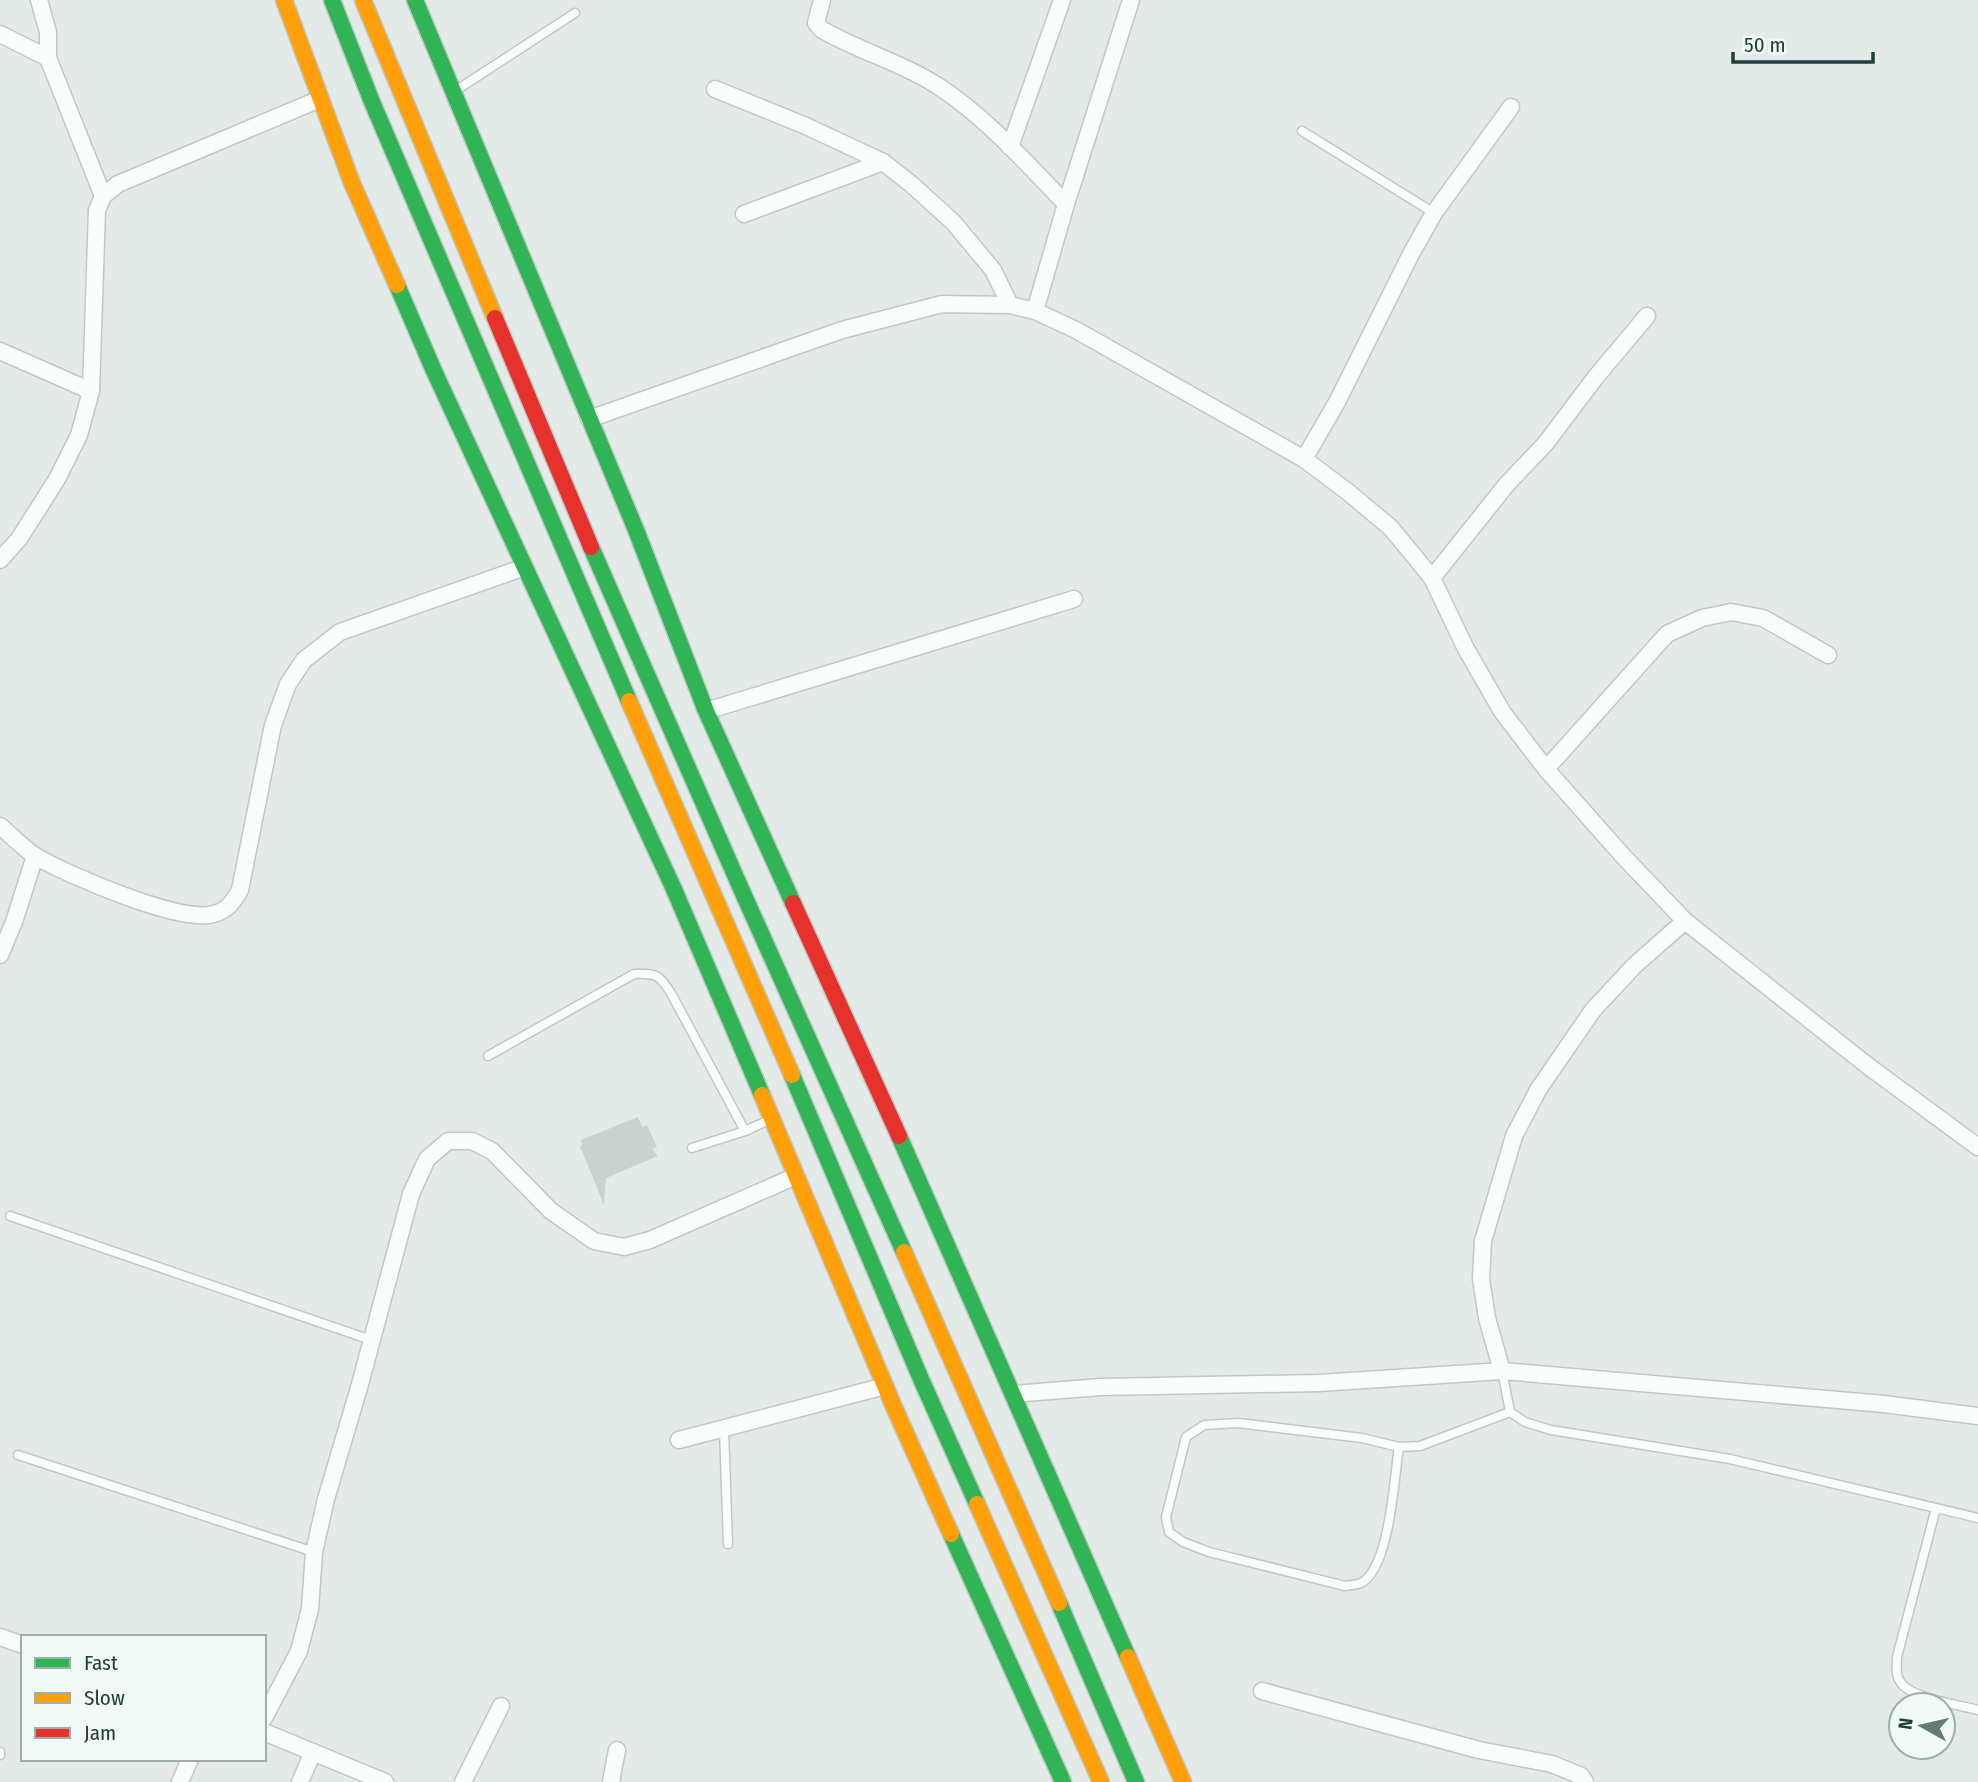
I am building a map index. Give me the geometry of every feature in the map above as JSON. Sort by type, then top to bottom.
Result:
[{"type":"main road","points":[[284,0],[352,183],[417,333],[673,887],[886,1386],[1063,1782]]},
{"type":"main road","points":[[332,0],[372,102],[541,500],[832,1166],[921,1379],[1101,1782]]},
{"type":"main road","points":[[363,0],[580,520],[741,891],[971,1400],[1136,1782]]},
{"type":"main road","points":[[415,0],[626,506],[706,711],[943,1235],[1183,1782]]},
{"type":"street","points":[[38,0],[48,32],[48,58],[103,196]]},
{"type":"street","points":[[822,0],[816,23],[821,29],[937,86],[978,116],[1066,204]]},
{"type":"street","points":[[1010,147],[1062,0]]},
{"type":"street","points":[[1035,311],[1131,0]]},
{"type":"street","points":[[0,34],[48,58]]},
{"type":"street","points":[[715,89],[806,126],[883,162],[953,222],[993,270],[1010,305]]},
{"type":"street","points":[[0,560],[19,539],[57,479],[79,435],[91,391],[97,210],[103,196],[118,184],[320,99]]},
{"type":"street","points":[[1304,459],[1343,390],[1434,213],[1511,107]]},
{"type":"street","points":[[744,214],[883,162]]},
{"type":"street","points":[[589,419],[842,330],[942,304],[1010,305],[1035,311],[1076,330],[1304,459],[1391,528],[1433,578],[1466,649],[1503,713],[1546,769],[1623,856],[1685,921],[1868,1066],[1978,1147]]},
{"type":"street","points":[[1433,578],[1507,484],[1546,443],[1595,378],[1647,316]]},
{"type":"street","points":[[0,351],[91,391]]},
{"type":"street","points":[[0,826],[35,856],[85,881],[195,916],[213,914],[231,906],[240,890],[273,725],[288,684],[304,660],[340,632],[525,567]]},
{"type":"street","points":[[706,711],[1074,599]]},
{"type":"street","points":[[1546,769],[1667,634],[1702,618],[1731,611],[1763,618],[1828,655]]},
{"type":"street","points":[[0,955],[14,922],[35,856]]},
{"type":"street","points":[[1502,1371],[1487,1318],[1481,1279],[1483,1241],[1514,1136],[1538,1090],[1592,1010],[1635,965],[1685,921]]},
{"type":"street","points":[[266,1714],[299,1651],[310,1609],[314,1552],[326,1499],[411,1194],[427,1159],[448,1141],[471,1141],[492,1151],[551,1211],[594,1241],[624,1247],[650,1240],[796,1176]]},
{"type":"street","points":[[1013,1394],[1101,1387],[1320,1382],[1502,1371],[1884,1404],[1978,1416]]},
{"type":"street","points":[[680,1440],[886,1386]]},
{"type":"street","points":[[0,1637],[21,1644]]},
{"type":"street","points":[[1262,1691],[1479,1750],[1552,1764],[1581,1776],[1585,1782]]},
{"type":"street","points":[[463,1782],[501,1706]]},
{"type":"street","points":[[266,1733],[384,1782]]},
{"type":"street","points":[[611,1782],[617,1750]]},
{"type":"street","points":[[300,1782],[313,1752]]},
{"type":"street","points":[[180,1782],[189,1761]]},
{"type":"lane","points":[[452,93],[575,13]]},
{"type":"lane","points":[[1302,131],[1434,213]]},
{"type":"lane","points":[[488,1056],[634,974],[653,974],[663,980],[672,995],[745,1130]]},
{"type":"lane","points":[[692,1148],[772,1119]]},
{"type":"lane","points":[[10,1216],[371,1340]]},
{"type":"lane","points":[[1502,1371],[1510,1412],[1525,1422],[1551,1430],[1730,1460],[1978,1518]]},
{"type":"lane","points":[[1399,1447],[1385,1542],[1374,1570],[1361,1583],[1345,1586],[1209,1552],[1183,1542],[1169,1532],[1167,1517],[1186,1437],[1204,1425],[1238,1423],[1362,1438],[1399,1447],[1420,1446],[1510,1412]]},
{"type":"lane","points":[[724,1429],[729,1544]]},
{"type":"lane","points":[[18,1455],[314,1552]]},
{"type":"lane","points":[[1936,1508],[1897,1657],[1896,1675],[1902,1686],[1913,1693],[1978,1710]]},
{"type":"building","points":[[638,1117],[642,1127],[647,1125],[657,1147],[652,1149],[658,1156],[606,1178],[604,1205],[580,1146],[581,1140]]},
{"type":"traffic: fast","points":[[332,0],[372,102],[629,701]]},
{"type":"traffic: fast","points":[[415,0],[636,530],[706,711],[793,903]]},
{"type":"traffic: fast","points":[[397,285],[434,371],[673,887],[762,1095]]},
{"type":"traffic: fast","points":[[591,547],[904,1252]]},
{"type":"traffic: fast","points":[[792,1075],[977,1504]]},
{"type":"traffic: fast","points":[[899,1136],[1128,1657]]},
{"type":"traffic: fast","points":[[951,1534],[1063,1782]]},
{"type":"traffic: fast","points":[[1059,1603],[1136,1782]]},
{"type":"traffic: slow","points":[[284,0],[352,183],[397,285]]},
{"type":"traffic: slow","points":[[363,0],[495,318]]},
{"type":"traffic: slow","points":[[629,701],[792,1075]]},
{"type":"traffic: slow","points":[[762,1095],[894,1407],[951,1534]]},
{"type":"traffic: slow","points":[[904,1252],[1059,1603]]},
{"type":"traffic: slow","points":[[977,1504],[1101,1782]]},
{"type":"traffic: slow","points":[[1128,1657],[1183,1782]]},
{"type":"traffic: jam","points":[[495,318],[591,547]]},
{"type":"traffic: jam","points":[[793,903],[899,1136]]}]
